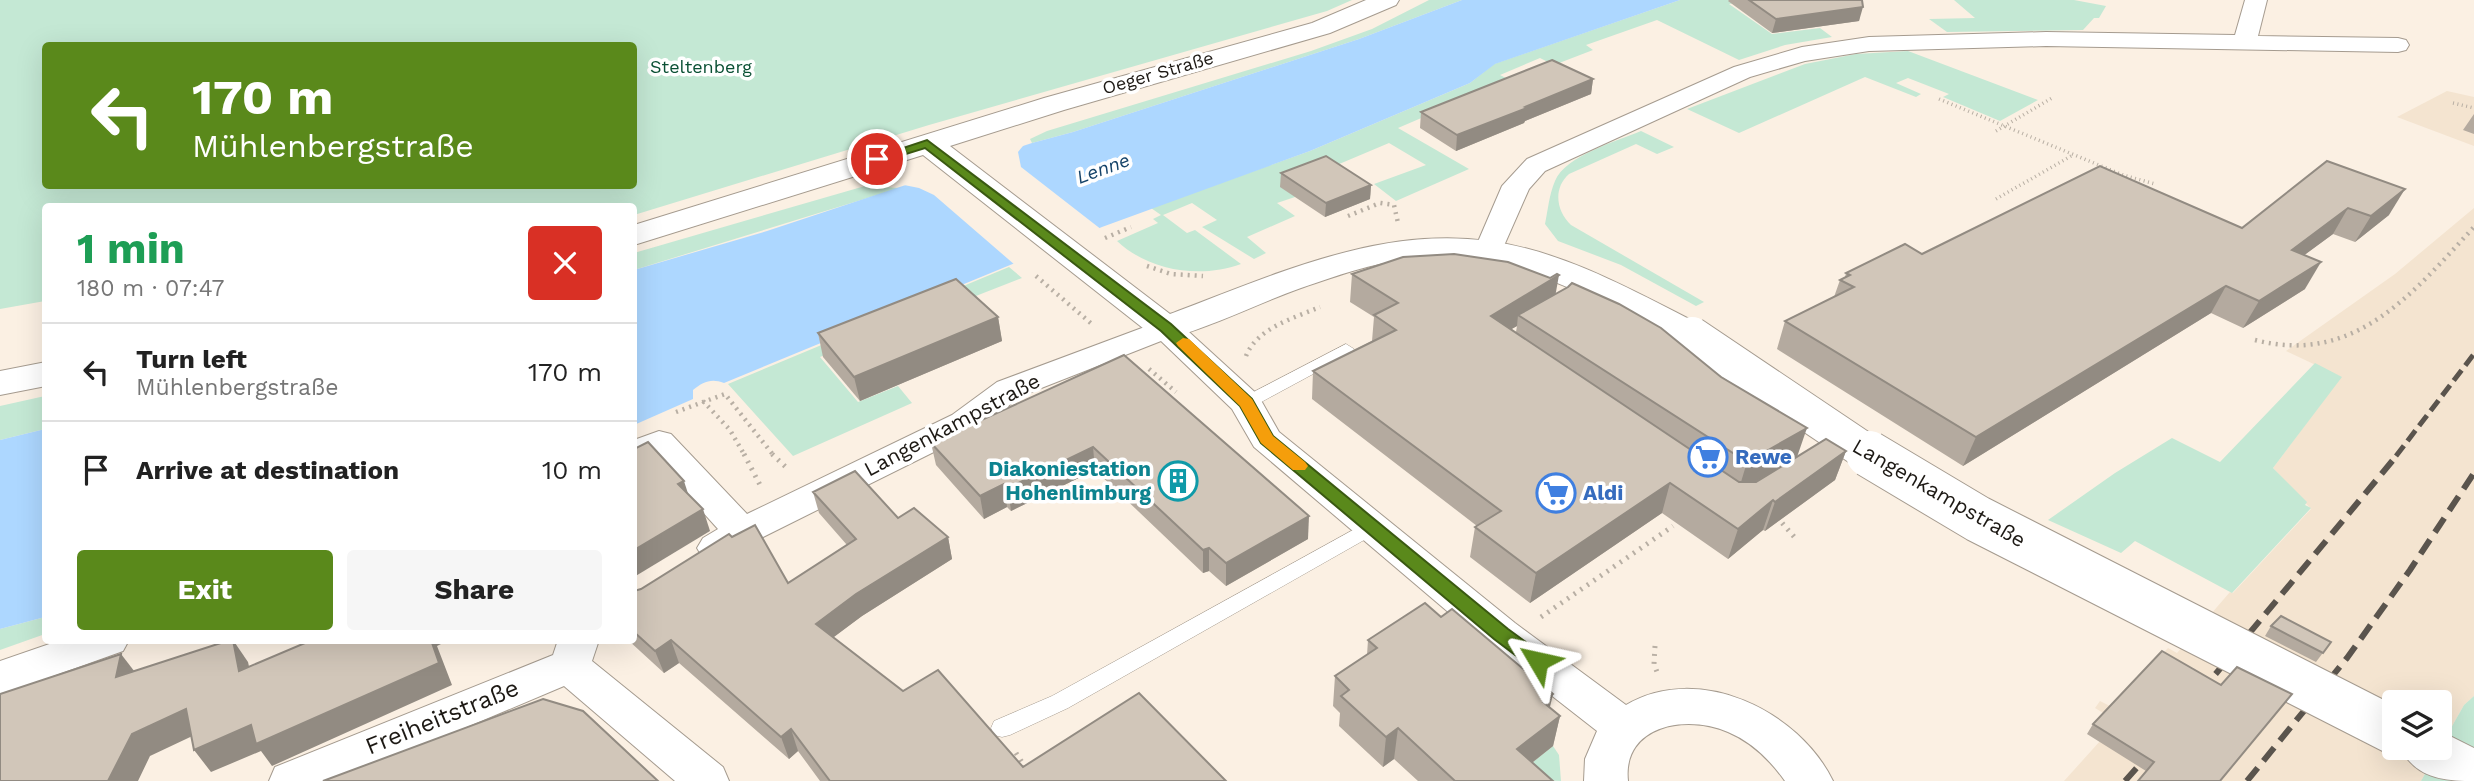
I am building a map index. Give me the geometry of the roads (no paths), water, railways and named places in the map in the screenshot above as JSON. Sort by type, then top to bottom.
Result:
[{"type":"street","name":"Oeger Straße","points":[[637,234],[935,150],[1206,59],[1321,28],[1387,0]]},
{"type":"street","points":[[2245,41],[2256,0]]},
{"type":"street","points":[[1489,251],[1516,186],[1536,165],[1716,83],[1802,54],[1869,44],[2046,39],[2398,45]]},
{"type":"street","points":[[935,150],[1166,328],[1246,403],[1266,439],[1501,634],[1624,727]]},
{"type":"street","name":"Langenkampstraße","points":[[742,532],[964,423],[1009,389],[1119,344],[1316,272],[1362,259],[1414,250],[1452,248],[1489,251],[1538,263],[1589,282],[1692,335],[1835,446],[2382,725]]},
{"type":"street","points":[[0,383],[42,375]]},
{"type":"street","points":[[637,452],[659,442],[742,532],[690,565]]},
{"type":"street","points":[[0,678],[97,644]]},
{"type":"street","points":[[574,653],[707,781]]},
{"type":"street","name":"Freiheitstraße","points":[[291,781],[574,653]]},
{"type":"street","points":[[1606,781],[1609,750],[1624,727],[1646,714],[1672,707],[1702,708],[1733,715],[1763,730],[1791,753],[1811,781]]},
{"type":"street","points":[[2450,760],[2474,773]]},
{"type":"lane","points":[[1246,403],[1346,349]]},
{"type":"lane","points":[[1002,728],[1060,702],[1373,526]]},
{"type":"water","name":"Lenne","points":[[1462,0],[1680,0],[1495,64],[1470,83],[1310,151],[1102,227],[724,383],[704,383],[693,390],[693,399],[637,424],[637,269],[767,231],[1359,39]]},
{"type":"water","points":[[42,430],[42,618],[0,629],[0,440]]},
{"type":"railway","points":[[2396,456],[2474,354]]},
{"type":"railway","points":[[2199,694],[2398,454]]},
{"type":"railway","points":[[2247,781],[2347,658],[2410,570],[2474,473]]},
{"type":"railway","points":[[2125,781],[2152,751]]},
{"type":"place","name":"Rewe","points":[[1708,457]]},
{"type":"place","name":"Diakoniestation Hohenlimburg","points":[[1178,481]]},
{"type":"place","name":"Aldi","points":[[1556,493]]},
{"type":"park label","name":"Steltenberg","points":[[701,67]]}]
